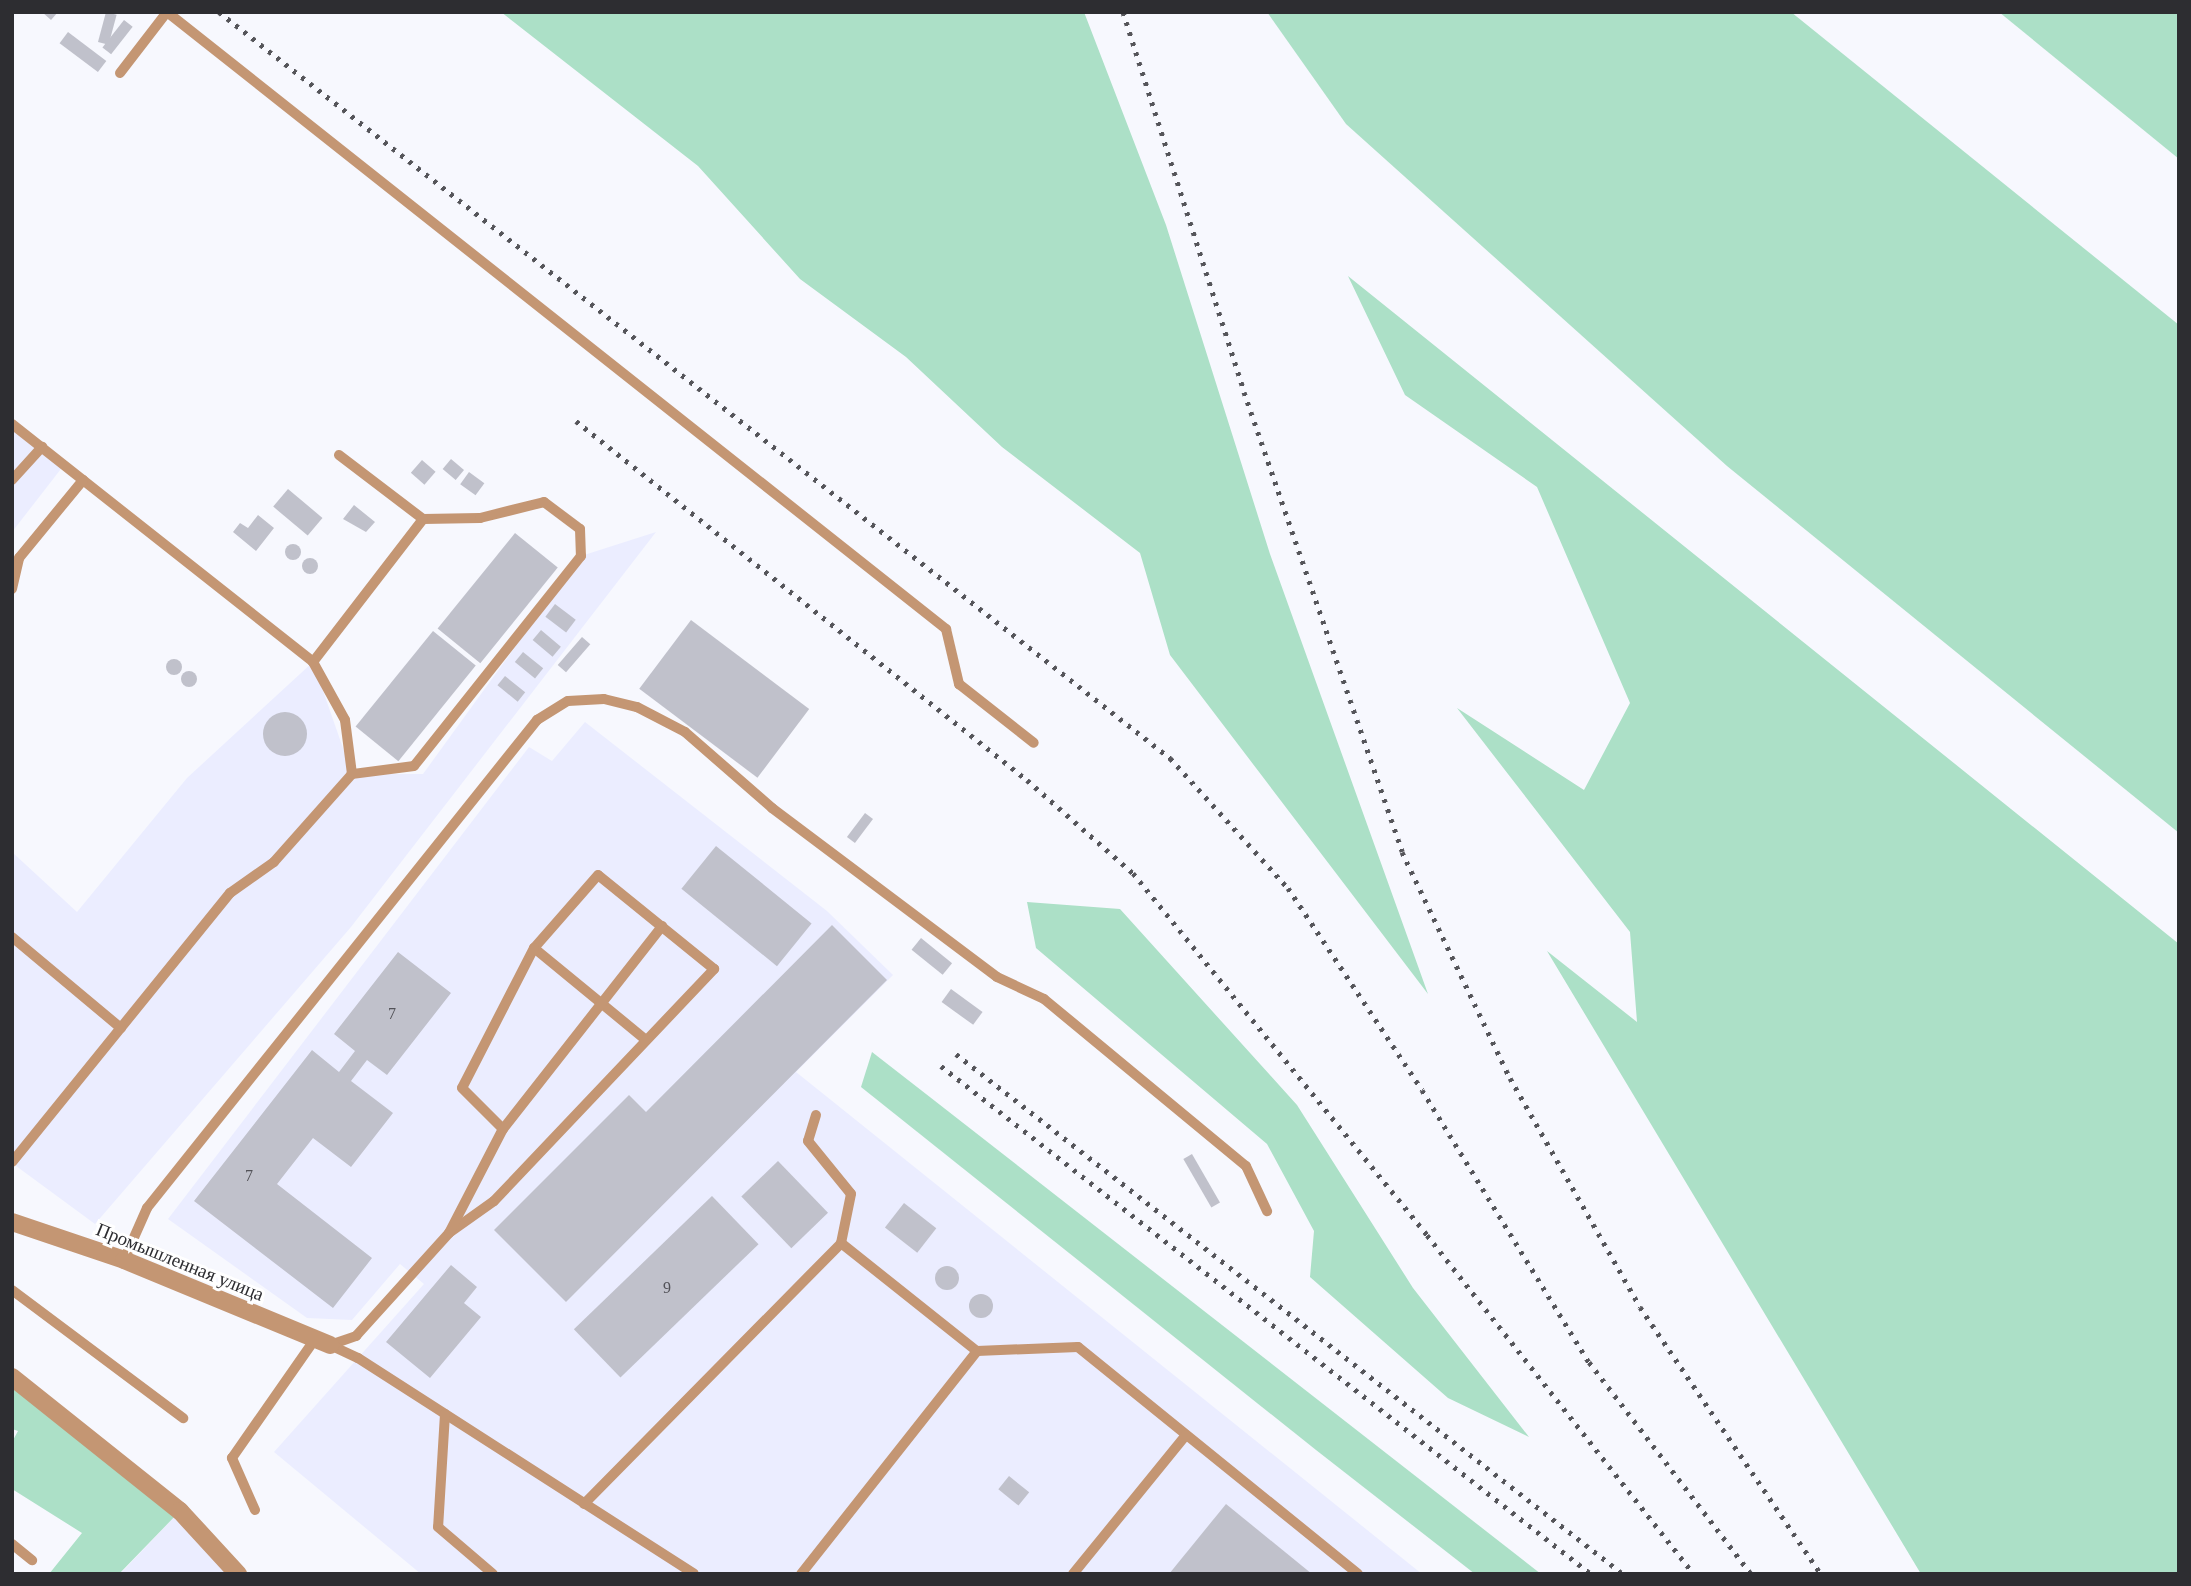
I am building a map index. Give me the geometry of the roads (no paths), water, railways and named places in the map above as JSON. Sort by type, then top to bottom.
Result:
[{"type":"street","name":"Промышленная улица","points":[[12,1222],[124,1260],[323,1342]]},
{"type":"street","points":[[12,1377],[180,1511],[238,1574]]},
{"type":"lane","points":[[120,73],[167,12],[946,629],[959,684],[1034,743]]},
{"type":"lane","points":[[12,424],[313,662],[345,720],[352,774]]},
{"type":"lane","points":[[12,480],[42,447]]},
{"type":"lane","points":[[12,1162],[230,893],[274,862],[352,774],[415,766],[581,556],[580,529],[544,502],[480,518],[423,519],[339,456]]},
{"type":"lane","points":[[12,589],[19,558],[83,480]]},
{"type":"lane","points":[[313,662],[423,519]]},
{"type":"lane","points":[[124,1260],[147,1208],[537,720],[568,701],[604,699],[638,707],[685,732],[772,808],[997,977],[1044,999],[1246,1166],[1267,1211]]},
{"type":"lane","points":[[255,1510],[232,1458],[323,1342],[356,1336],[449,1233],[494,1201],[714,969],[598,875],[534,948],[462,1088],[503,1129]]},
{"type":"lane","points":[[449,1233],[503,1129],[662,926]]},
{"type":"lane","points":[[12,937],[121,1028]]},
{"type":"lane","points":[[534,948],[646,1040]]},
{"type":"lane","points":[[584,1504],[841,1243],[852,1194],[808,1141],[816,1115]]},
{"type":"lane","points":[[841,1243],[977,1351],[1078,1347],[1358,1574]]},
{"type":"lane","points":[[12,1290],[183,1418]]},
{"type":"lane","points":[[323,1342],[445,1414],[694,1574]]},
{"type":"lane","points":[[802,1574],[977,1351]]},
{"type":"lane","points":[[445,1414],[438,1527],[492,1574]]},
{"type":"lane","points":[[1073,1574],[1186,1435]]},
{"type":"lane","points":[[12,1544],[32,1560]]},
{"type":"railway","points":[[219,12],[1170,758],[1288,888],[1422,1090],[1589,1362],[1751,1574]]},
{"type":"railway","points":[[1123,12],[1244,392],[1402,852],[1510,1078],[1640,1307],[1821,1574]]},
{"type":"railway","points":[[576,421],[1027,780],[1133,873],[1427,1235],[1694,1574]]},
{"type":"railway","points":[[956,1054],[1623,1574]]},
{"type":"railway","points":[[941,1066],[1591,1574]]}]
